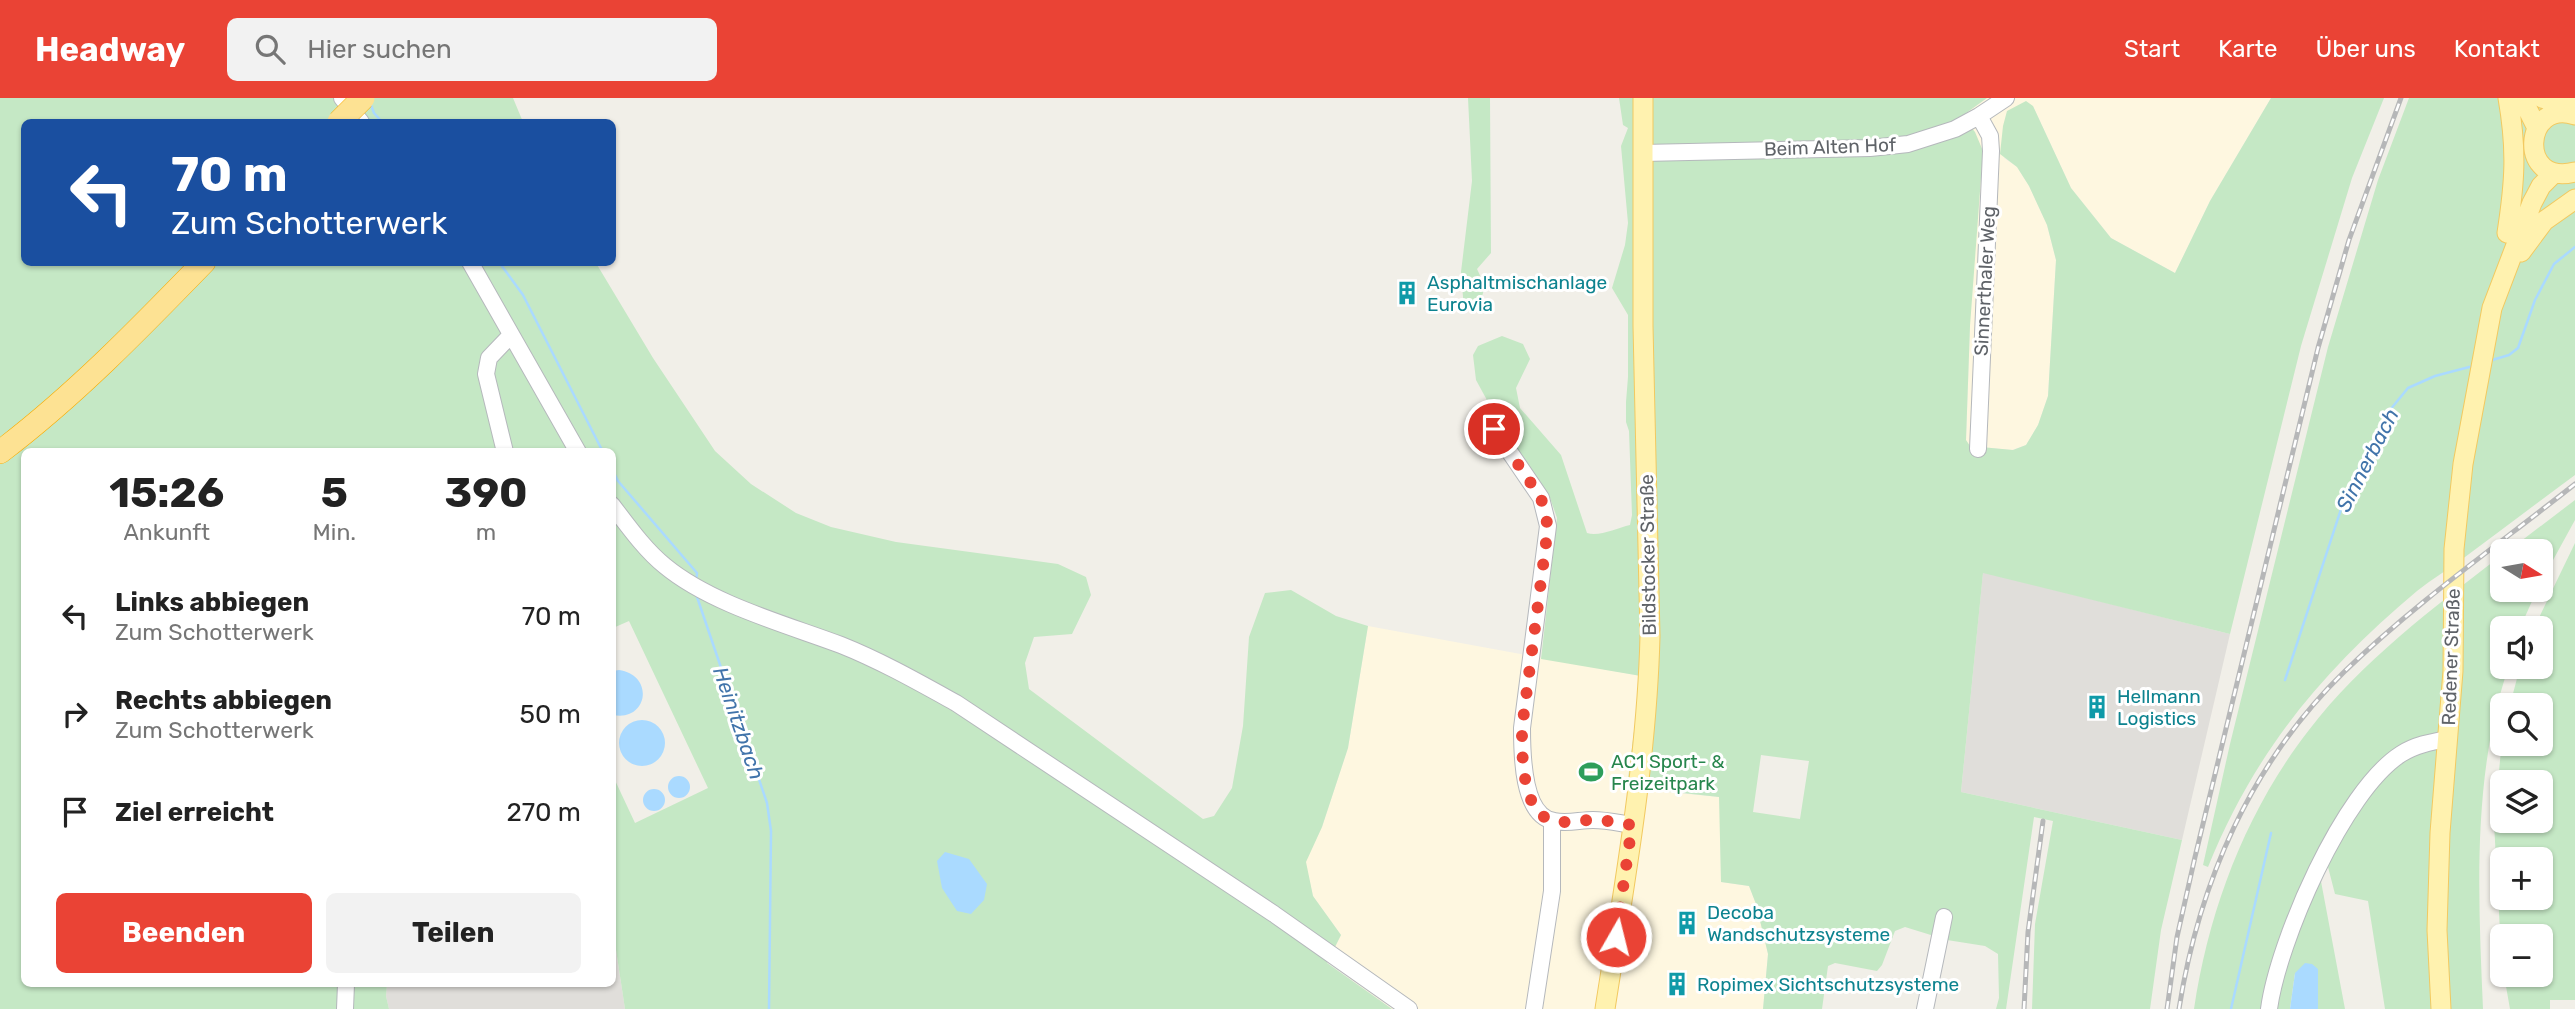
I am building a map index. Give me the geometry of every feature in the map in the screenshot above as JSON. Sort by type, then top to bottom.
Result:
[{"type":"highway","points":[[343,119],[363,98]]},
{"type":"highway","points":[[0,452],[113,353],[200,266]]},
{"type":"main road","name":"Bildstocker Straße","points":[[1605,1009],[1644,730],[1650,636],[1643,326],[1643,98]]},
{"type":"main road","points":[[2507,233],[2516,154],[2508,98]]},
{"type":"main road","points":[[2522,98],[2537,128]]},
{"type":"main road","points":[[2536,98],[2546,108],[2571,111]]},
{"type":"main road","points":[[2542,98],[2559,103],[2571,111]]},
{"type":"main road","points":[[2571,111],[2546,118],[2537,128],[2532,145],[2547,168],[2564,175],[2575,172]]},
{"type":"main road","name":"Redener Straße","points":[[2441,1009],[2437,930],[2440,833],[2452,671],[2454,549],[2463,464],[2492,308],[2494,272],[2507,233],[2534,181],[2547,168]]},
{"type":"main road","name":"Redener Straße","points":[[2492,308],[2532,203],[2547,178],[2547,168]]},
{"type":"main road","points":[[2501,286],[2531,235],[2544,221],[2575,199]]},
{"type":"street","points":[[342,98],[359,119]]},
{"type":"street","name":"Beim Alten Hof","points":[[1643,153],[1870,148],[1895,145],[1935,136],[1979,117],[2002,101]]},
{"type":"street","name":"Sinnerthaler Weg","points":[[1978,449],[1991,151],[1990,136],[1979,117]]},
{"type":"street","points":[[472,266],[576,448]]},
{"type":"street","points":[[504,448],[486,374],[489,358],[511,335]]},
{"type":"street","points":[[1494,429],[1541,498],[1548,527],[1525,701],[1522,762],[1534,805],[1542,816],[1552,821],[1598,820],[1632,825]]},
{"type":"street","points":[[616,510],[664,566],[677,575],[709,593],[755,613],[902,672],[956,703],[1274,914],[1409,1009]]},
{"type":"street","points":[[2269,1009],[2286,940],[2315,873],[2365,788],[2384,767],[2402,754],[2424,744],[2447,739]]},
{"type":"street","points":[[1534,1009],[1552,891],[1552,821]]},
{"type":"street","points":[[1925,1009],[1944,917]]},
{"type":"street","points":[[345,1009],[346,987]]},
{"type":"shaded area","points":[[1987,98],[2271,98],[2210,201],[2175,273],[2111,238],[2071,188],[2033,106],[2004,158],[2017,167],[2029,186],[2047,225],[2056,260],[2048,396],[2038,425],[2026,445],[2012,450],[1970,446],[1966,441],[1970,326],[1962,116]]},
{"type":"shaded area","points":[[1983,572],[2230,634],[2182,840],[1961,792]]},
{"type":"shaded area","points":[[1368,626],[1641,676],[1645,790],[1720,797],[1721,882],[1749,886],[1756,904],[1768,954],[1763,1009],[1392,1009],[1327,962],[1341,935],[1313,896],[1305,862],[1322,827],[1348,748]]},
{"type":"shaded area","points":[[616,950],[625,1009],[389,1009],[387,987],[616,987]]},
{"type":"green space","points":[[0,98],[513,98],[522,119],[21,119],[21,266],[598,266],[653,358],[715,451],[751,484],[796,513],[831,527],[896,542],[1058,564],[1086,577],[1091,595],[1072,634],[1034,637],[1025,663],[1029,689],[1203,819],[1214,816],[1232,788],[1243,726],[1249,637],[1265,593],[1291,590],[1336,616],[1368,626],[1348,748],[1322,827],[1306,862],[1313,896],[1341,935],[1327,963],[1392,1009],[625,1009],[616,950],[616,782],[635,823],[708,788],[629,621],[616,627],[616,448],[21,448],[21,987],[387,987],[389,1009],[0,1009]]},
{"type":"green space","points":[[1468,98],[1490,98],[1491,253],[1477,269],[1485,286],[1479,307],[1470,311],[1464,309],[1461,272],[1472,181]]},
{"type":"green space","points":[[1619,98],[1987,98],[1962,116],[1975,132],[1983,151],[1970,326],[1966,440],[1970,446],[2013,450],[2026,445],[2038,425],[2048,396],[2056,260],[2047,225],[2029,186],[2017,167],[2000,154],[2007,111],[2026,101],[2033,106],[2071,188],[2111,238],[2175,273],[2210,201],[2271,98],[2384,98],[2352,178],[2301,346],[2230,634],[1983,573],[1961,792],[2182,840],[2161,930],[2150,1009],[2032,1009],[2035,924],[2053,821],[2034,817],[2006,1009],[1996,1009],[1999,998],[1998,954],[1985,946],[1947,940],[1905,927],[1895,931],[1877,971],[1835,963],[1828,966],[1822,1009],[1763,1009],[1768,954],[1749,886],[1721,882],[1719,797],[1627,787],[1641,676],[1541,659],[1557,518],[1549,495],[1500,424],[1476,380],[1473,355],[1478,346],[1502,336],[1523,344],[1530,359],[1516,388],[1520,408],[1561,455],[1587,533],[1602,533],[1630,525],[1632,515],[1629,431],[1626,422],[1628,315],[1612,288],[1625,245],[1628,223],[1621,146],[1628,128],[1623,125]],"holes":[[[1761,755],[1809,761],[1800,819],[1753,812]]]},
{"type":"green space","points":[[2409,98],[2575,98],[2575,475],[2417,591],[2351,652],[2322,683],[2270,750],[2247,786],[2208,867],[2203,865],[2230,744],[2328,347],[2378,180]]},
{"type":"green space","points":[[2575,500],[2575,520],[2553,560],[2553,539],[2524,539]]},
{"type":"green space","points":[[2575,543],[2575,1000],[2550,1000],[2550,1009],[2510,1009],[2506,987],[2553,987],[2553,924],[2500,924],[2499,910],[2553,910],[2553,847],[2495,847],[2495,833],[2553,833],[2553,770],[2499,770],[2500,756],[2553,756],[2553,693],[2513,693],[2517,679],[2553,679],[2553,616],[2540,616],[2547,602],[2553,602],[2553,589]]},
{"type":"green space","points":[[2490,564],[2490,602],[2532,602],[2525,616],[2490,616],[2490,679],[2505,679],[2501,693],[2490,693],[2490,743],[2480,830],[2479,902],[2483,1009],[2385,1009],[2368,901],[2335,894],[2328,867],[2320,876],[2345,1009],[2318,1009],[2318,969],[2295,973],[2290,1009],[2194,1009],[2209,935],[2220,898],[2233,862],[2267,794],[2287,761],[2329,705],[2375,658]]},
{"type":"water","points":[[616,670],[631,674],[642,688],[640,705],[634,712],[625,715],[616,715]]},
{"type":"water","points":[[642,720],[658,727],[665,743],[658,759],[642,766],[626,759],[619,743],[626,727]]},
{"type":"water","points":[[679,776],[687,779],[690,787],[687,795],[679,798],[671,795],[668,787],[671,779]]},
{"type":"water","points":[[654,789],[662,792],[665,800],[662,808],[654,811],[646,808],[643,800],[646,792]]},
{"type":"water","points":[[945,852],[969,859],[987,884],[984,900],[971,914],[957,911],[942,888],[937,861]]},
{"type":"water","points":[[2305,963],[2318,969],[2318,1009],[2290,1009],[2295,973]]},
{"type":"waterway","name":"Heinitzbach","points":[[371,105],[379,119]]},
{"type":"waterway","name":"Sinnerbach","points":[[2489,361],[2509,355],[2518,348],[2535,300],[2554,264],[2575,247]]},
{"type":"waterway","name":"Heinitzbach","points":[[502,266],[523,295],[601,448]]},
{"type":"waterway","name":"Sinnerbach","points":[[2285,680],[2346,494],[2385,416],[2408,388],[2435,376],[2473,366]]},
{"type":"waterway","name":"Heinitzbach","points":[[616,477],[697,573],[696,581]]},
{"type":"waterway","name":"Heinitzbach","points":[[696,594],[767,803],[771,831],[769,1009]]},
{"type":"waterway","name":"Sinnerbach","points":[[2231,1009],[2271,833]]},
{"type":"railway","points":[[2167,1009],[2177,937],[2195,857],[2318,348],[2349,240],[2401,98]]},
{"type":"railway","points":[[2179,1009],[2188,962],[2215,871],[2256,785],[2282,745],[2311,707],[2371,647],[2428,598],[2575,484]]},
{"type":"railway","points":[[2024,1009],[2028,932],[2043,821]]},
{"type":"place","name":"Asphaltmischanlage Eurovia","points":[[1407,293]]},
{"type":"place","name":"Hellmann Logistics","points":[[2097,707]]},
{"type":"place","name":"AC1 Sport- & Freizeitpark","points":[[1591,772]]},
{"type":"place","name":"Decoba Wandschutzsysteme","points":[[1687,923]]},
{"type":"place","name":"Ropimex Sichtschutzsysteme","points":[[1677,984]]},
{"type":"route","points":[[1494,429],[1541,498],[1548,527],[1522,728],[1522,762],[1527,785],[1534,805],[1542,816],[1552,821],[1590,820],[1632,825],[1616,937]]}]
